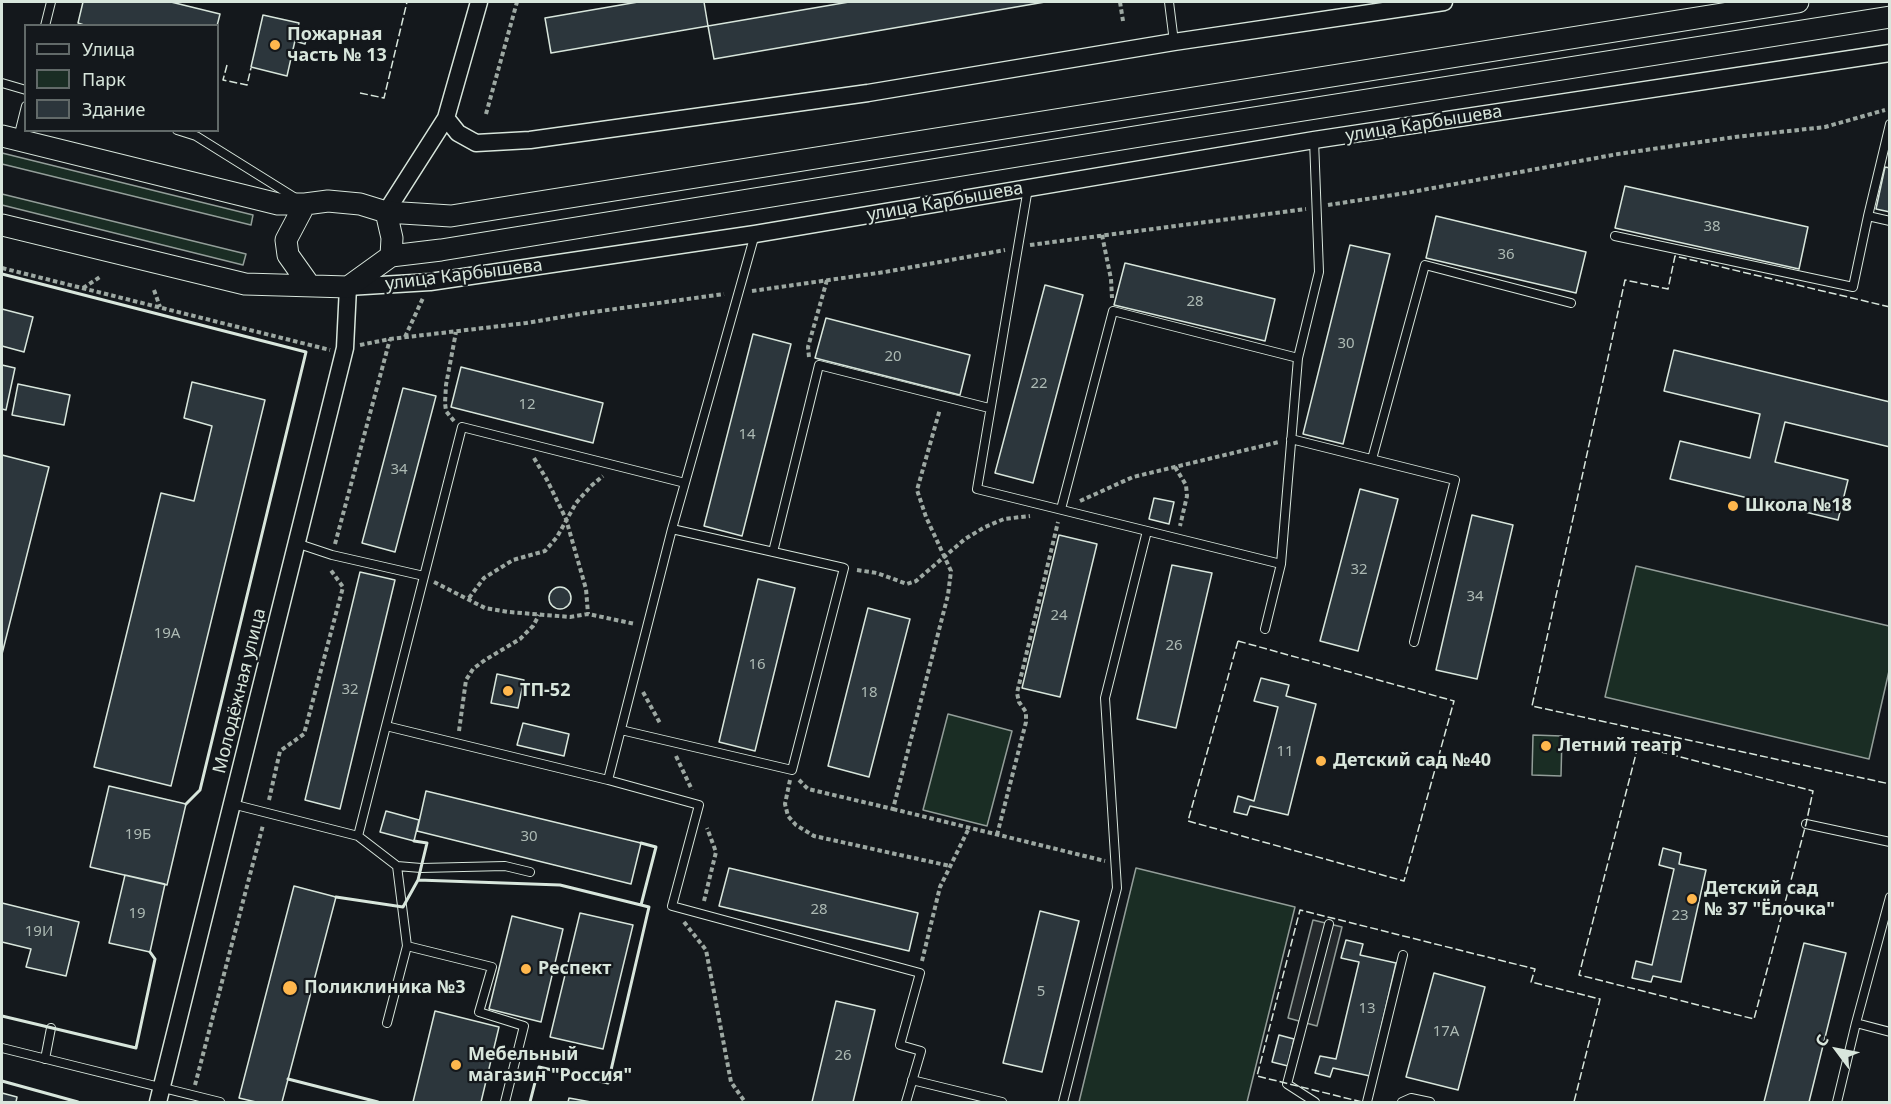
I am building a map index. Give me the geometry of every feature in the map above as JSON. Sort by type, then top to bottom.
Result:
[{"type":"street","points":[[348,287],[391,256],[392,238],[386,212],[446,118],[479,2]]},
{"type":"street","points":[[446,118],[458,133],[476,143],[530,140],[868,93],[1174,42],[1444,2]]},
{"type":"street","points":[[9,138],[278,204],[328,201],[360,204],[386,212],[452,216],[1798,2]]},
{"type":"street","name":"улица Карбышева","points":[[391,256],[441,250],[1890,17]]},
{"type":"street","name":"улица Карбышева","points":[[2,225],[245,284],[348,287],[430,282],[755,234],[1314,140],[1890,52]]},
{"type":"street","points":[[305,204],[286,240],[288,255],[310,286]]},
{"type":"street","name":"Молодёжная улица","points":[[160,1095],[345,348],[348,287]]},
{"type":"lane","points":[[46,24],[51,2]]},
{"type":"lane","points":[[1169,2],[1174,42]]},
{"type":"lane","points":[[2,83],[24,89]]},
{"type":"lane","points":[[9,138],[24,110]]},
{"type":"lane","points":[[1615,236],[1853,287],[1890,124]]},
{"type":"lane","points":[[183,132],[196,136],[305,204]]},
{"type":"lane","points":[[1265,629],[1281,564],[1298,358],[1319,272],[1314,140]]},
{"type":"lane","points":[[1028,188],[977,489],[1281,564]]},
{"type":"lane","points":[[1868,216],[1890,221]]},
{"type":"lane","points":[[608,780],[672,529],[755,234]]},
{"type":"lane","points":[[1372,459],[1425,265],[1571,303]]},
{"type":"lane","points":[[1061,509],[1113,311],[1298,358]]},
{"type":"lane","points":[[773,552],[819,365],[989,408]]},
{"type":"lane","points":[[358,836],[462,427],[685,483]]},
{"type":"lane","points":[[1291,439],[1455,480],[1414,642]]},
{"type":"lane","points":[[621,730],[792,770],[844,568],[672,529]]},
{"type":"lane","points":[[1063,1102],[1117,888],[1105,698],[1147,531]]},
{"type":"lane","points":[[296,543],[332,555],[424,576]]},
{"type":"lane","points":[[386,726],[608,780],[699,805],[672,906],[920,973],[900,1045],[921,1051],[906,1102]]},
{"type":"lane","points":[[232,804],[358,836],[397,866],[421,868],[505,866],[530,872]]},
{"type":"lane","points":[[1806,824],[1890,842]]},
{"type":"lane","points":[[387,1023],[407,946],[397,866]]},
{"type":"lane","points":[[1837,1102],[1890,897]]},
{"type":"lane","points":[[1315,1102],[1287,1083],[1329,924]]},
{"type":"lane","points":[[407,946],[492,967],[479,1012],[524,1026],[505,1102]]},
{"type":"lane","points":[[1367,1102],[1403,956]]},
{"type":"lane","points":[[1856,1023],[1890,1032]]},
{"type":"lane","points":[[45,1059],[51,1028]]},
{"type":"lane","points":[[2,1048],[160,1095],[192,1095],[220,1102]]},
{"type":"lane","points":[[912,1080],[1002,1102]]},
{"type":"lane","points":[[1402,1102],[1411,1098],[1430,1102]]},
{"type":"path","points":[[486,114],[517,2]]},
{"type":"path","points":[[1120,2],[1123,21]]},
{"type":"path","points":[[2,268],[333,351],[390,339],[456,332],[827,280],[1017,247],[1317,207],[1618,154],[1734,137],[1826,128],[1890,109]]},
{"type":"path","points":[[1102,235],[1111,279],[1113,311]]},
{"type":"path","points":[[82,288],[100,277]]},
{"type":"path","points":[[819,365],[809,357],[808,347],[827,280]]},
{"type":"path","points":[[154,290],[160,308]]},
{"type":"path","points":[[405,338],[425,292]]},
{"type":"path","points":[[456,332],[445,403],[446,411],[462,427]]},
{"type":"path","points":[[192,1095],[280,752],[304,734],[343,587],[330,568],[332,555],[390,339]]},
{"type":"path","points":[[893,809],[948,595],[951,570],[926,517],[917,489],[944,396]]},
{"type":"path","points":[[844,568],[877,573],[907,584],[916,581],[965,539],[1004,519],[1028,517],[1061,509],[1133,477],[1291,439]]},
{"type":"path","points":[[522,442],[538,463],[566,519],[586,589],[588,614]]},
{"type":"path","points":[[469,598],[484,578],[513,560],[545,551],[557,537],[576,503],[591,486],[616,466]]},
{"type":"path","points":[[1175,467],[1186,485],[1187,496],[1177,538]]},
{"type":"path","points":[[997,835],[1026,722],[1026,712],[1019,702],[1017,693],[1061,509]]},
{"type":"path","points":[[424,576],[485,608],[570,617],[588,614],[647,627]]},
{"type":"path","points":[[457,743],[466,680],[473,669],[520,639],[533,626],[539,615]]},
{"type":"path","points":[[792,770],[808,789],[1116,864]]},
{"type":"path","points":[[792,770],[785,804],[788,816],[796,825],[814,836],[950,866]]},
{"type":"path","points":[[920,973],[935,902],[969,828]]},
{"type":"path","points":[[672,906],[706,950],[731,1082],[745,1102]]},
{"type":"green space","points":[[2,153],[253,215],[251,225],[2,164]]},
{"type":"green space","points":[[2,194],[246,254],[243,265],[2,205]]},
{"type":"green space","points":[[1636,566],[1889,626],[1889,671],[1869,759],[1605,697]]},
{"type":"green space","points":[[948,714],[1012,731],[987,826],[923,810]]},
{"type":"green space","points":[[1533,735],[1562,736],[1561,776],[1532,775]]},
{"type":"green space","points":[[1136,868],[1295,907],[1247,1102],[1079,1102]]},
{"type":"shaded area","points":[[1313,920],[1342,927],[1317,1026],[1288,1018]]},
{"type":"building","points":[[83,2],[171,2],[220,14],[218,24],[78,23]]},
{"type":"building","points":[[638,2],[704,2],[708,26],[551,53],[545,18]]},
{"type":"building","points":[[849,2],[1045,2],[714,59],[708,26]]},
{"type":"building","name":"Пожарная часть № 13","points":[[263,15],[299,23],[287,76],[251,67]]},
{"type":"building","points":[[301,31],[308,33],[305,44],[298,42]]},
{"type":"building","points":[[1885,167],[1890,168],[1890,212],[1876,209]]},
{"type":"building","points":[[1625,186],[1808,227],[1799,269],[1615,228]]},
{"type":"building","points":[[1436,216],[1586,252],[1576,293],[1426,258]]},
{"type":"building","points":[[1350,245],[1390,254],[1343,444],[1303,434]]},
{"type":"building","points":[[1125,263],[1275,299],[1265,341],[1114,305]]},
{"type":"building","points":[[1045,285],[1083,295],[1033,483],[995,473]]},
{"type":"building","points":[[2,309],[33,317],[24,352],[2,346]]},
{"type":"building","points":[[826,318],[970,355],[960,395],[815,358]]},
{"type":"building","points":[[753,334],[791,344],[742,536],[704,526]]},
{"type":"building","points":[[1674,350],[1890,402],[1890,447],[1785,422],[1775,462],[1848,480],[1838,520],[1670,479],[1680,441],[1750,458],[1760,414],[1664,391]]},
{"type":"building","points":[[2,365],[15,368],[6,410],[2,409]]},
{"type":"building","points":[[461,367],[603,403],[593,443],[451,407]]},
{"type":"building","points":[[192,382],[265,400],[171,786],[94,767],[161,493],[194,501],[212,426],[184,418]]},
{"type":"building","points":[[18,384],[70,395],[64,425],[12,415]]},
{"type":"building","points":[[403,388],[436,396],[395,552],[362,543]]},
{"type":"building","points":[[2,455],[49,467],[2,654]]},
{"type":"building","points":[[1360,489],[1398,499],[1358,651],[1320,641]]},
{"type":"building","points":[[1154,498],[1174,502],[1169,524],[1149,519]]},
{"type":"building","points":[[1472,515],[1513,525],[1477,679],[1436,670]]},
{"type":"building","points":[[1059,535],[1097,544],[1060,697],[1022,688]]},
{"type":"building","points":[[1172,565],[1212,573],[1176,728],[1137,719]]},
{"type":"building","points":[[360,572],[395,580],[340,809],[305,800]]},
{"type":"building","points":[[758,579],[795,588],[755,751],[719,742]]},
{"type":"building","points":[[560,587],[568,590],[571,598],[568,606],[560,609],[552,606],[549,598],[552,590]]},
{"type":"building","points":[[868,608],[910,619],[869,777],[828,766]]},
{"type":"building","name":"ТП-52","points":[[497,674],[524,680],[518,708],[491,703]]},
{"type":"building","points":[[1261,678],[1289,685],[1286,696],[1316,704],[1288,815],[1250,806],[1247,815],[1234,812],[1238,796],[1254,801],[1278,707],[1254,701]]},
{"type":"building","points":[[523,723],[569,734],[564,756],[517,745]]},
{"type":"building","points":[[109,786],[186,804],[167,885],[90,867]]},
{"type":"building","points":[[426,791],[641,843],[631,884],[417,831]]},
{"type":"building","points":[[386,811],[419,820],[414,841],[380,832]]},
{"type":"building","points":[[1663,848],[1681,853],[1679,864],[1706,870],[1681,982],[1653,976],[1651,982],[1632,978],[1636,961],[1652,965],[1674,869],[1659,865]]},
{"type":"building","points":[[729,868],[918,913],[909,951],[719,906]]},
{"type":"building","points":[[125,875],[165,884],[150,952],[109,943]]},
{"type":"building","name":"Поликлиника №3","points":[[294,886],[336,897],[282,1102],[256,1102],[239,1098]]},
{"type":"building","points":[[2,903],[79,922],[66,976],[26,967],[31,949],[2,942]]},
{"type":"building","points":[[1040,911],[1079,921],[1042,1072],[1003,1063]]},
{"type":"building","points":[[580,913],[633,925],[603,1049],[550,1037]]},
{"type":"building","name":"Респект","points":[[512,916],[563,929],[541,1022],[489,1009]]},
{"type":"building","points":[[1346,940],[1363,944],[1360,955],[1396,963],[1370,1076],[1333,1068],[1330,1077],[1315,1073],[1320,1056],[1336,1059],[1359,962],[1341,958]]},
{"type":"building","points":[[1804,943],[1846,953],[1809,1102],[1764,1102]]},
{"type":"building","points":[[1434,973],[1485,987],[1458,1090],[1406,1077]]},
{"type":"building","points":[[836,1001],[875,1010],[853,1102],[812,1102]]},
{"type":"building","name":"Мебельный магазин \"Россия\"","points":[[435,1011],[499,1027],[481,1102],[413,1102]]},
{"type":"building","points":[[1279,1035],[1294,1039],[1288,1066],[1272,1062]]},
{"type":"building","points":[[2,1093],[17,1097],[16,1102],[2,1102]]},
{"type":"building","points":[[569,1098],[591,1102],[568,1102]]},
{"type":"fence","points":[[360,93],[384,98],[407,2]]},
{"type":"fence","points":[[227,65],[223,80],[247,85],[251,68]]},
{"type":"fence","points":[[1890,307],[1675,256],[1668,289],[1625,280],[1532,706],[1890,784]]},
{"type":"fence","points":[[1238,641],[1454,701],[1404,881],[1188,821],[1238,641]]},
{"type":"fence","points":[[1638,746],[1813,791],[1754,1019],[1579,975],[1638,746]]},
{"type":"fence","points":[[1362,1102],[1257,1076],[1300,910],[1535,969],[1531,982],[1600,999],[1574,1102]]},
{"type":"wall","points":[[2,274],[306,352],[200,790],[186,804]]},
{"type":"wall","points":[[414,841],[427,843],[418,880]]},
{"type":"wall","points":[[530,1102],[539,1067],[608,1083],[649,907],[641,905],[656,847],[641,843]]},
{"type":"wall","points":[[336,897],[403,907],[418,880],[560,885],[641,905]]},
{"type":"wall","points":[[2,1016],[136,1048],[155,959],[150,952]]},
{"type":"wall","points":[[288,1079],[378,1102]]},
{"type":"wall","points":[[2,1081],[78,1102]]},
{"type":"place","name":"Пожарная часть № 13","points":[[275,45]]},
{"type":"place","name":"Школа №18","points":[[1733,506]]},
{"type":"place","name":"ТП-52","points":[[508,691]]},
{"type":"place","name":"Летний театр","points":[[1546,746]]},
{"type":"place","name":"Детский сад №40","points":[[1321,761]]},
{"type":"place","name":"Детский сад № 37 \"Ёлочка\"","points":[[1692,899]]},
{"type":"place","name":"Респект","points":[[526,969]]},
{"type":"place","name":"Поликлиника №3","points":[[290,988]]},
{"type":"place","name":"Мебельный магазин \"Россия\"","points":[[456,1065]]}]
